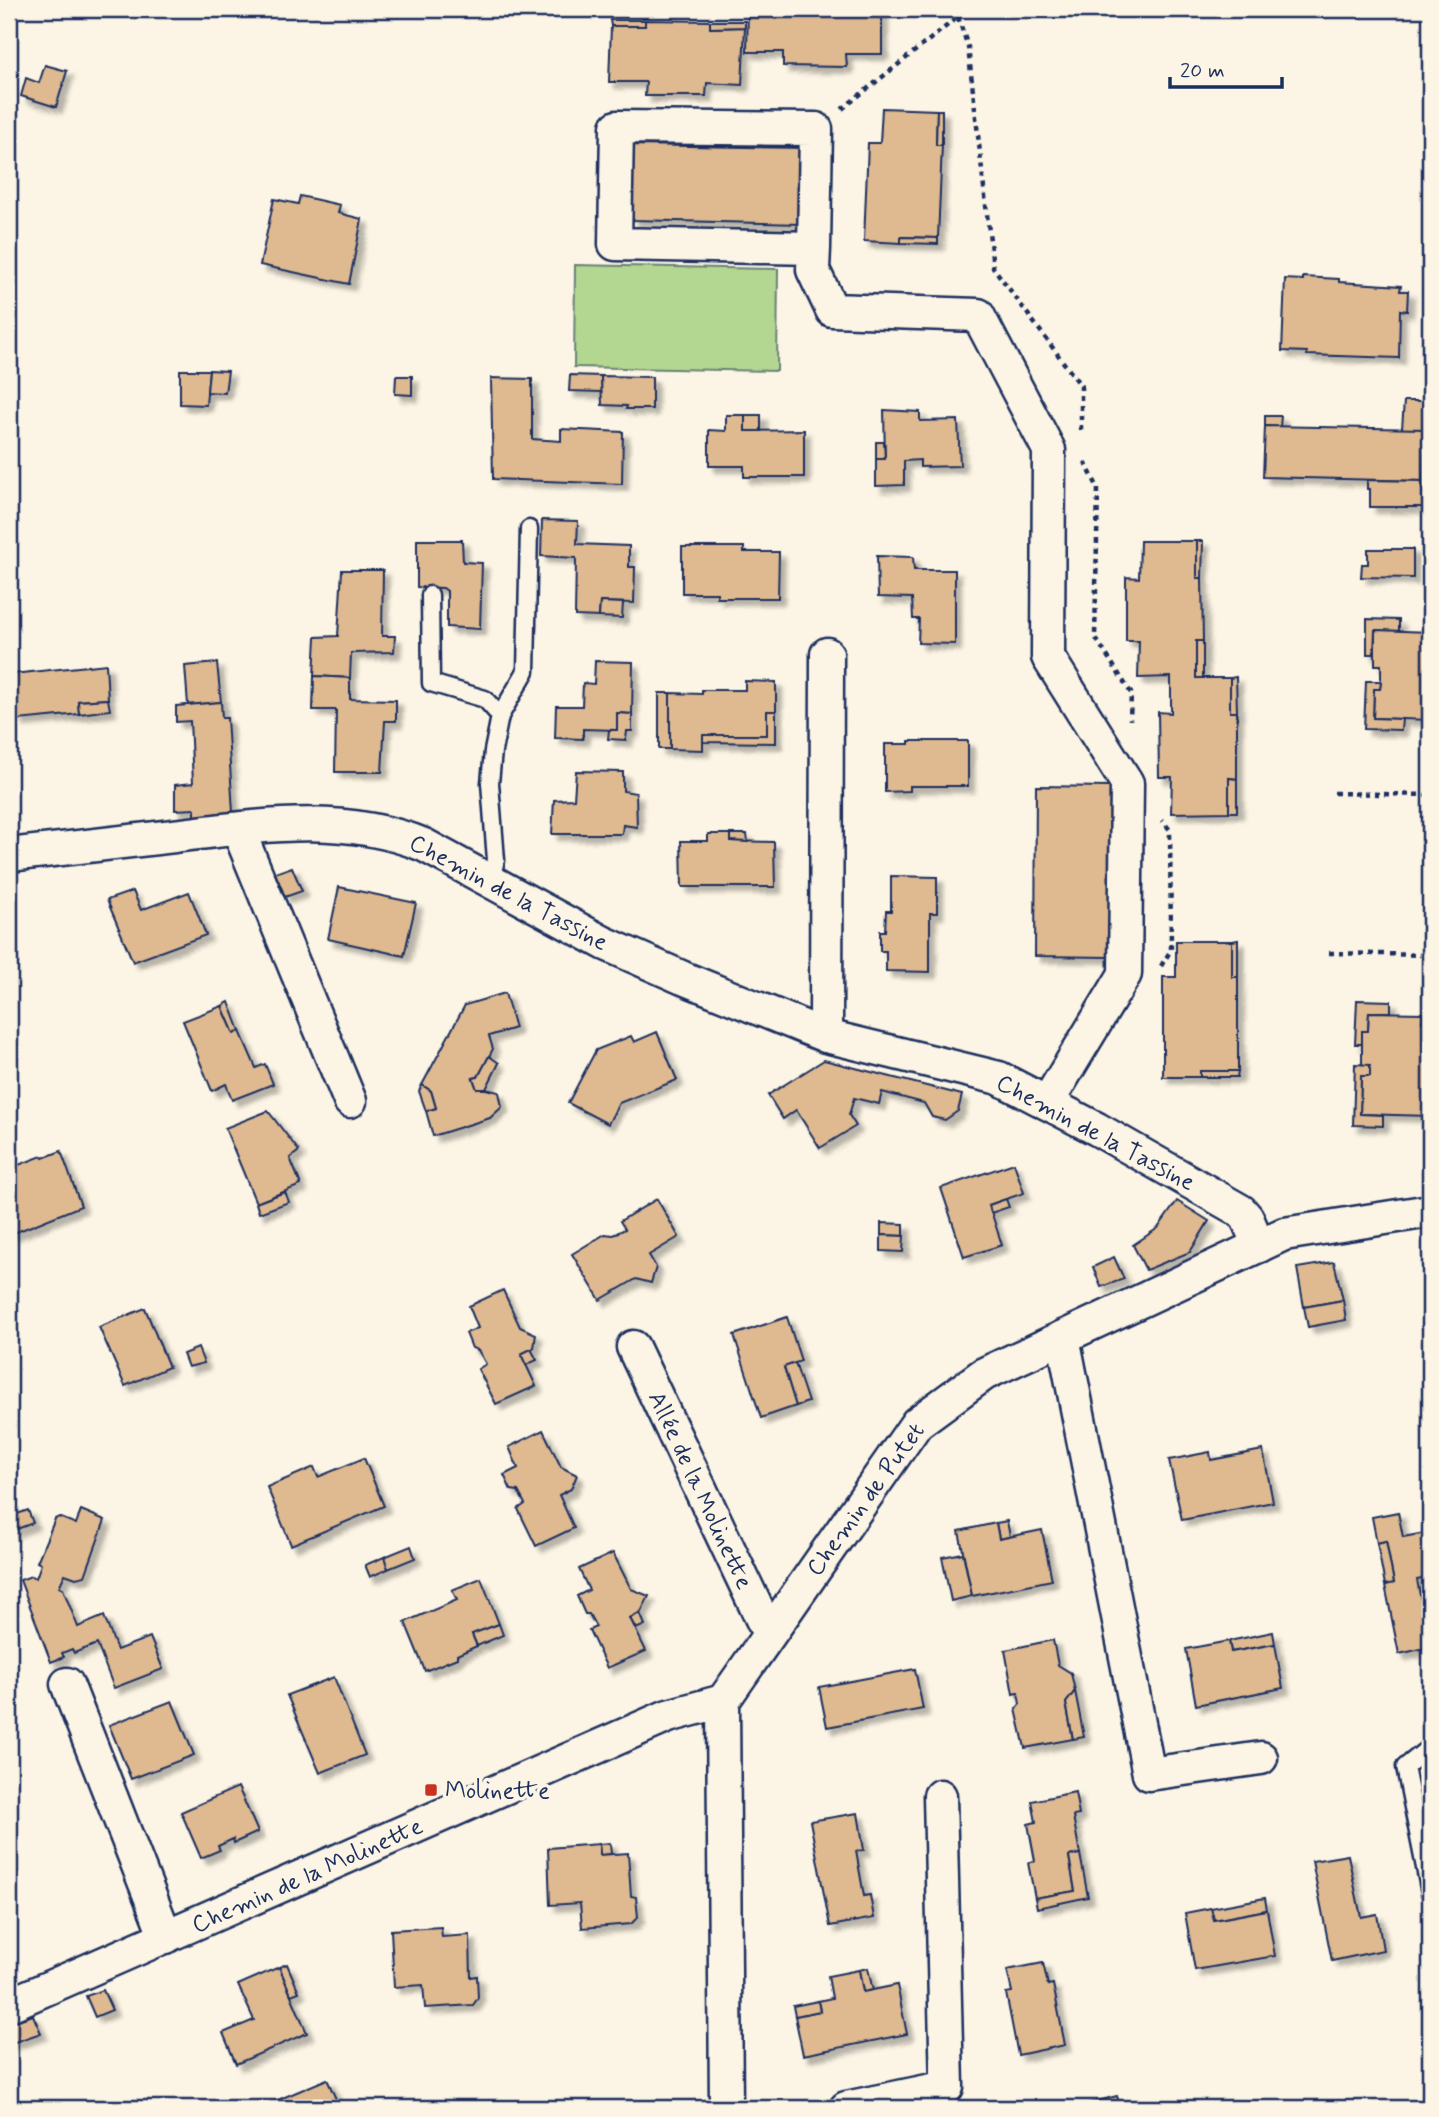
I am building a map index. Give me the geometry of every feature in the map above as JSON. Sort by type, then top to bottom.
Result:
[{"type":"street","points":[[814,248],[615,244],[617,127],[816,129],[814,248],[813,270],[832,310],[978,315],[1049,450],[1048,657],[1127,783],[1125,974],[1047,1102]]},
{"type":"street","points":[[826,1036],[827,653]]},
{"type":"street","name":"Chemin de la Tassine","points":[[9,855],[270,825],[330,824],[401,836],[424,845],[604,943],[683,978],[826,1036],[999,1079],[1047,1102],[1241,1210],[1258,1246]]},
{"type":"street","points":[[238,828],[350,1101]]},
{"type":"street","name":"Chemin de Putet","points":[[723,1701],[917,1423],[984,1374],[1284,1234],[1430,1211]]},
{"type":"street","points":[[1063,1337],[1149,1774],[1261,1758]]},
{"type":"street","name":"Allée de la Molinette","points":[[633,1347],[769,1634]]},
{"type":"street","points":[[67,1684],[166,1937]]},
{"type":"street","points":[[723,1701],[726,2108]]},
{"type":"street","name":"Chemin de la Molinette","points":[[9,2006],[668,1716],[723,1701]]},
{"type":"street","points":[[846,2108],[947,2087],[940,1796]]},
{"type":"lane","points":[[489,881],[496,860],[490,783],[493,751],[500,716],[527,671],[529,529]]},
{"type":"lane","points":[[430,596],[431,683],[485,699],[500,716]]},
{"type":"lane","points":[[1430,1747],[1405,1767],[1430,1893]]},
{"type":"path","points":[[816,129],[958,16],[958,9]]},
{"type":"path","points":[[1334,793],[1430,795]]},
{"type":"path","points":[[1329,953],[1430,955]]},
{"type":"green space","points":[[575,265],[778,269],[777,371],[574,367]]},
{"type":"building","points":[[748,9],[882,9],[882,54],[846,54],[847,67],[783,66],[783,52],[747,52]]},
{"type":"building","points":[[610,20],[645,20],[645,26],[611,26]]},
{"type":"building","points":[[645,20],[710,21],[710,28],[745,27],[742,85],[707,83],[706,96],[645,96],[646,82],[609,82],[611,26],[645,26]]},
{"type":"building","points":[[710,21],[745,21],[745,27],[710,28]]},
{"type":"building","points":[[45,65],[67,71],[56,107],[21,96],[26,78],[39,83]]},
{"type":"building","points":[[882,108],[937,110],[936,145],[942,145],[938,238],[901,237],[901,243],[864,241],[868,143],[880,143]]},
{"type":"building","points":[[937,110],[942,110],[942,145],[936,145]]},
{"type":"building","points":[[633,145],[804,148],[801,224],[632,220]]},
{"type":"building","points":[[300,196],[340,205],[338,213],[362,219],[349,284],[260,265],[274,199],[298,204]]},
{"type":"building","points":[[901,237],[938,238],[938,244],[901,243]]},
{"type":"building","points":[[1303,277],[1401,286],[1400,291],[1408,291],[1407,311],[1400,310],[1399,358],[1307,355],[1307,352],[1282,351],[1285,279],[1303,280]]},
{"type":"building","points":[[180,370],[209,370],[206,405],[180,404]]},
{"type":"building","points":[[209,370],[228,371],[225,393],[207,392]]},
{"type":"building","points":[[570,375],[601,376],[602,392],[569,391]]},
{"type":"building","points":[[396,376],[412,376],[412,395],[395,394]]},
{"type":"building","points":[[601,376],[652,377],[652,409],[602,405]]},
{"type":"building","points":[[491,378],[532,379],[532,439],[561,441],[561,429],[623,432],[622,484],[493,479]]},
{"type":"building","points":[[1404,401],[1426,401],[1425,429],[1402,429]]},
{"type":"building","points":[[884,410],[920,412],[920,421],[958,420],[960,466],[920,467],[920,460],[904,461],[904,485],[876,486],[876,459],[885,459]]},
{"type":"building","points":[[726,415],[745,415],[745,431],[804,430],[804,477],[744,477],[744,466],[709,466],[709,430],[726,431]]},
{"type":"building","points":[[745,415],[761,415],[761,431],[745,431]]},
{"type":"building","points":[[1265,416],[1281,416],[1280,427],[1265,426]]},
{"type":"building","points":[[1265,426],[1425,429],[1423,481],[1263,477]]},
{"type":"building","points":[[876,442],[884,442],[885,459],[876,459]]},
{"type":"building","points":[[1367,480],[1423,481],[1423,507],[1370,507]]},
{"type":"building","points":[[542,520],[578,521],[577,544],[629,546],[629,567],[635,567],[634,603],[600,602],[599,617],[575,616],[576,558],[541,556]]},
{"type":"building","points":[[417,540],[462,540],[463,562],[482,563],[480,629],[447,627],[447,591],[443,588],[417,587]]},
{"type":"building","points":[[1140,541],[1197,541],[1197,578],[1202,578],[1203,641],[1196,641],[1196,678],[1230,678],[1230,712],[1237,712],[1237,779],[1229,778],[1229,812],[1171,813],[1172,777],[1159,777],[1158,712],[1171,713],[1171,677],[1138,678],[1139,641],[1126,641],[1126,577],[1139,578]]},
{"type":"building","points":[[1197,541],[1203,541],[1202,578],[1197,578]]},
{"type":"building","points":[[682,547],[744,547],[744,552],[779,552],[778,598],[717,598],[717,593],[682,593]]},
{"type":"building","points":[[1368,549],[1413,549],[1413,578],[1361,577],[1362,564],[1368,564]]},
{"type":"building","points":[[877,556],[913,557],[914,570],[955,570],[955,644],[918,643],[919,619],[913,619],[912,598],[878,597]]},
{"type":"building","points":[[342,570],[383,570],[382,636],[395,636],[394,652],[351,653],[350,678],[314,676],[316,637],[338,636]]},
{"type":"building","points":[[600,602],[623,603],[622,618],[599,617]]},
{"type":"building","points":[[1367,619],[1399,620],[1399,631],[1375,630],[1374,654],[1367,654]]},
{"type":"building","points":[[1375,630],[1430,632],[1430,720],[1373,718],[1374,689],[1380,689],[1381,681],[1381,665],[1375,665]]},
{"type":"building","points":[[1196,641],[1203,641],[1203,678],[1196,678]]},
{"type":"building","points":[[595,661],[633,662],[632,714],[617,713],[617,730],[583,729],[583,739],[555,738],[556,706],[582,706],[583,683],[594,684]]},
{"type":"building","points":[[217,663],[221,702],[188,705],[185,666]]},
{"type":"building","points":[[106,664],[108,699],[78,701],[79,714],[18,720],[13,674]]},
{"type":"building","points":[[314,676],[350,678],[350,699],[396,700],[396,721],[385,721],[382,772],[335,772],[336,710],[313,710]]},
{"type":"building","points":[[1236,677],[1237,712],[1230,712],[1230,678]]},
{"type":"building","points":[[745,681],[776,682],[776,711],[767,711],[767,735],[703,735],[703,750],[670,749],[670,693],[702,694],[702,690],[745,690]]},
{"type":"building","points":[[1366,681],[1381,681],[1380,689],[1374,689],[1373,718],[1402,719],[1401,730],[1364,729]]},
{"type":"building","points":[[659,693],[670,693],[670,749],[659,749]]},
{"type":"building","points":[[108,699],[110,710],[79,714],[78,701]]},
{"type":"building","points":[[221,702],[222,718],[227,718],[233,812],[195,816],[195,809],[175,810],[175,785],[193,783],[190,721],[176,722],[176,706]]},
{"type":"building","points":[[767,711],[776,711],[776,743],[703,742],[703,735],[767,735]]},
{"type":"building","points":[[617,713],[632,714],[632,731],[627,731],[626,740],[608,739],[609,730],[617,730]]},
{"type":"building","points":[[909,741],[968,741],[968,786],[910,786],[910,791],[885,792],[885,744],[909,744]]},
{"type":"building","points":[[576,771],[623,772],[623,791],[636,793],[637,827],[623,825],[622,834],[552,834],[554,800],[574,799]]},
{"type":"building","points":[[1229,778],[1237,779],[1237,812],[1229,812]]},
{"type":"building","points":[[1036,786],[1110,787],[1109,957],[1035,956]]},
{"type":"building","points":[[708,834],[731,834],[731,841],[774,842],[775,887],[682,887],[681,841],[708,841]]},
{"type":"building","points":[[731,834],[747,834],[748,842],[731,841]]},
{"type":"building","points":[[292,867],[302,891],[285,897],[275,873]]},
{"type":"building","points":[[891,876],[937,877],[937,913],[930,913],[930,972],[886,971],[886,951],[880,951],[880,931],[885,931],[886,911],[891,911]]},
{"type":"building","points":[[339,887],[416,903],[404,956],[328,939]]},
{"type":"building","points":[[133,891],[141,910],[189,892],[206,935],[133,962],[107,900]]},
{"type":"building","points":[[1238,940],[1238,977],[1232,977],[1232,941]]},
{"type":"building","points":[[1176,941],[1232,941],[1232,977],[1238,977],[1238,1071],[1200,1071],[1200,1077],[1163,1077],[1163,977],[1176,977]]},
{"type":"building","points":[[505,993],[515,1028],[489,1036],[493,1049],[478,1077],[473,1078],[477,1089],[499,1092],[502,1107],[490,1118],[433,1136],[426,1111],[436,1108],[431,1091],[422,1085],[465,1005]]},
{"type":"building","points":[[1357,1000],[1391,1001],[1391,1012],[1369,1012],[1368,1031],[1362,1031],[1362,1044],[1355,1044]]},
{"type":"building","points":[[229,1002],[240,1031],[234,1034],[222,1006]]},
{"type":"building","points":[[222,1006],[234,1034],[240,1031],[256,1068],[265,1064],[273,1084],[232,1100],[226,1084],[212,1091],[183,1021]]},
{"type":"building","points":[[1369,1012],[1423,1013],[1422,1022],[1430,1022],[1430,1116],[1360,1114],[1361,1076],[1370,1076],[1370,1065],[1362,1065],[1362,1031],[1368,1031]]},
{"type":"building","points":[[657,1032],[677,1080],[619,1103],[608,1124],[568,1103],[596,1050],[631,1036],[634,1042]]},
{"type":"building","points":[[489,1056],[499,1063],[486,1089],[477,1089],[473,1078],[478,1077]]},
{"type":"building","points":[[824,1060],[962,1095],[958,1111],[945,1120],[932,1117],[924,1103],[882,1092],[879,1104],[854,1098],[849,1115],[856,1126],[820,1148],[796,1110],[783,1119],[768,1095]]},
{"type":"building","points":[[1355,1064],[1370,1065],[1370,1076],[1361,1076],[1360,1114],[1383,1115],[1383,1126],[1353,1125]]},
{"type":"building","points":[[1200,1071],[1238,1071],[1237,1077],[1200,1077]]},
{"type":"building","points":[[422,1085],[431,1091],[436,1108],[426,1111],[419,1091]]},
{"type":"building","points":[[268,1111],[299,1151],[290,1158],[301,1185],[256,1203],[225,1128]]},
{"type":"building","points":[[61,1151],[81,1206],[9,1235],[9,1171],[14,1169],[13,1167]]},
{"type":"building","points":[[1014,1163],[1024,1193],[989,1205],[1002,1245],[964,1257],[941,1188]]},
{"type":"building","points":[[285,1192],[289,1202],[259,1213],[256,1203]]},
{"type":"building","points":[[657,1199],[679,1237],[649,1255],[656,1267],[651,1283],[636,1279],[600,1300],[572,1254],[605,1234],[613,1235],[625,1229],[620,1221]]},
{"type":"building","points":[[1006,1199],[1009,1207],[991,1213],[989,1205]]},
{"type":"building","points":[[1177,1201],[1209,1221],[1190,1252],[1146,1270],[1133,1245],[1158,1228]]},
{"type":"building","points":[[881,1223],[904,1224],[904,1236],[881,1235]]},
{"type":"building","points":[[881,1235],[904,1236],[903,1252],[881,1251]]},
{"type":"building","points":[[1114,1257],[1124,1279],[1101,1287],[1093,1267]]},
{"type":"building","points":[[1334,1262],[1343,1300],[1304,1307],[1297,1268]]},
{"type":"building","points":[[503,1290],[520,1327],[536,1334],[534,1348],[521,1354],[536,1386],[496,1404],[478,1369],[486,1364],[478,1350],[472,1348],[466,1333],[478,1328],[469,1306]]},
{"type":"building","points":[[1343,1300],[1346,1320],[1308,1327],[1304,1307]]},
{"type":"building","points":[[145,1308],[169,1367],[125,1386],[99,1327]]},
{"type":"building","points":[[787,1317],[801,1361],[784,1367],[796,1406],[761,1418],[734,1335]]},
{"type":"building","points":[[198,1348],[204,1363],[188,1367],[183,1354]]},
{"type":"building","points":[[531,1349],[537,1360],[526,1365],[521,1354]]},
{"type":"building","points":[[795,1363],[808,1402],[796,1406],[784,1367]]},
{"type":"building","points":[[543,1430],[561,1467],[577,1475],[571,1489],[559,1495],[574,1528],[536,1546],[518,1509],[525,1504],[518,1491],[511,1490],[504,1475],[518,1468],[509,1447]]},
{"type":"building","points":[[1263,1450],[1273,1502],[1182,1520],[1169,1460],[1210,1452],[1211,1460]]},
{"type":"building","points":[[364,1458],[384,1506],[291,1545],[267,1487],[314,1467],[318,1477]]},
{"type":"building","points":[[28,1510],[33,1523],[9,1532],[9,1517]]},
{"type":"building","points":[[81,1510],[105,1520],[85,1576],[76,1578],[65,1574],[59,1587],[63,1589],[78,1627],[104,1616],[117,1650],[150,1637],[163,1669],[114,1688],[97,1644],[74,1653],[72,1649],[62,1653],[64,1657],[51,1662],[20,1580],[31,1576],[36,1578],[41,1564],[37,1562],[55,1519],[59,1517],[76,1524]]},
{"type":"building","points":[[1398,1512],[1403,1537],[1430,1532],[1430,1577],[1417,1580],[1430,1647],[1399,1654],[1385,1585],[1394,1583],[1386,1541],[1377,1543],[1372,1517]]},
{"type":"building","points":[[1007,1521],[1010,1537],[999,1539],[996,1523]]},
{"type":"building","points":[[996,1523],[999,1539],[1042,1530],[1052,1580],[972,1596],[959,1531]]},
{"type":"building","points":[[1386,1541],[1394,1583],[1385,1585],[1377,1543]]},
{"type":"building","points":[[411,1546],[415,1558],[388,1569],[384,1557]]},
{"type":"building","points":[[613,1553],[631,1589],[649,1596],[641,1612],[630,1618],[646,1651],[607,1668],[589,1630],[596,1627],[589,1614],[585,1614],[577,1596],[589,1590],[579,1569]]},
{"type":"building","points":[[963,1553],[972,1596],[951,1601],[942,1557]]},
{"type":"building","points":[[384,1557],[388,1569],[370,1577],[365,1565]]},
{"type":"building","points":[[481,1578],[499,1624],[472,1634],[477,1646],[457,1655],[457,1658],[425,1671],[405,1622],[457,1600],[452,1590]]},
{"type":"building","points":[[640,1613],[645,1625],[636,1629],[630,1618]]},
{"type":"building","points":[[499,1624],[503,1635],[477,1646],[472,1634]]},
{"type":"building","points":[[1273,1632],[1275,1644],[1231,1652],[1229,1641]]},
{"type":"building","points":[[1053,1640],[1058,1665],[1071,1673],[1075,1691],[1066,1703],[1073,1739],[1025,1748],[1016,1709],[1020,1704],[1018,1693],[1013,1694],[1005,1650]]},
{"type":"building","points":[[1229,1641],[1231,1652],[1275,1644],[1283,1688],[1196,1705],[1186,1649]]},
{"type":"building","points":[[915,1669],[923,1709],[827,1727],[819,1687]]},
{"type":"building","points":[[334,1677],[365,1755],[320,1773],[287,1695]]},
{"type":"building","points":[[1075,1691],[1084,1737],[1073,1739],[1066,1703]]},
{"type":"building","points":[[172,1701],[194,1755],[131,1779],[109,1725]]},
{"type":"building","points":[[238,1787],[258,1832],[234,1843],[233,1839],[218,1846],[220,1850],[201,1858],[181,1812]]},
{"type":"building","points":[[1075,1792],[1079,1815],[1073,1816],[1080,1854],[1069,1856],[1075,1891],[1035,1898],[1028,1863],[1035,1861],[1028,1824],[1036,1822],[1032,1801]]},
{"type":"building","points":[[858,1813],[864,1850],[856,1851],[864,1896],[870,1895],[874,1918],[830,1926],[810,1821]]},
{"type":"building","points":[[610,1843],[611,1854],[600,1855],[599,1844]]},
{"type":"building","points":[[599,1844],[600,1855],[628,1853],[631,1896],[636,1897],[638,1917],[631,1924],[582,1928],[580,1903],[550,1905],[548,1848]]},
{"type":"building","points":[[1080,1854],[1088,1897],[1037,1908],[1035,1898],[1075,1891],[1069,1856]]},
{"type":"building","points":[[1348,1855],[1361,1917],[1377,1914],[1383,1950],[1332,1961],[1312,1861]]},
{"type":"building","points":[[1265,1898],[1267,1910],[1214,1920],[1211,1908]]},
{"type":"building","points":[[1211,1908],[1214,1920],[1267,1910],[1275,1956],[1195,1970],[1185,1913]]},
{"type":"building","points":[[441,1927],[442,1937],[470,1935],[471,1977],[477,1976],[478,1998],[473,2005],[425,2008],[423,1985],[394,1987],[391,1930]]},
{"type":"building","points":[[1043,1963],[1048,1985],[1053,1984],[1065,2045],[1018,2055],[1006,1993],[1012,1992],[1007,1970]]},
{"type":"building","points":[[287,1964],[299,1992],[291,1995],[279,1967]]},
{"type":"building","points":[[279,1967],[307,2033],[236,2064],[223,2033],[254,2020],[238,1985]]},
{"type":"building","points":[[868,1968],[873,1991],[863,1992],[859,1970]]},
{"type":"building","points":[[859,1970],[863,1992],[897,1985],[907,2034],[803,2055],[795,2016],[820,2011],[818,2001],[832,1998],[828,1976]]},
{"type":"building","points":[[103,1990],[112,2010],[95,2017],[86,1996]]},
{"type":"building","points":[[818,2001],[820,2011],[795,2016],[793,2006]]},
{"type":"building","points":[[33,2015],[41,2033],[9,2044],[9,2023]]},
{"type":"building","points":[[327,2079],[340,2108],[259,2108]]},
{"type":"building","points":[[1117,2096],[1121,2108],[1088,2108],[1086,2104]]},
{"type":"place","name":"Molinette","points":[[431,1790]]}]
